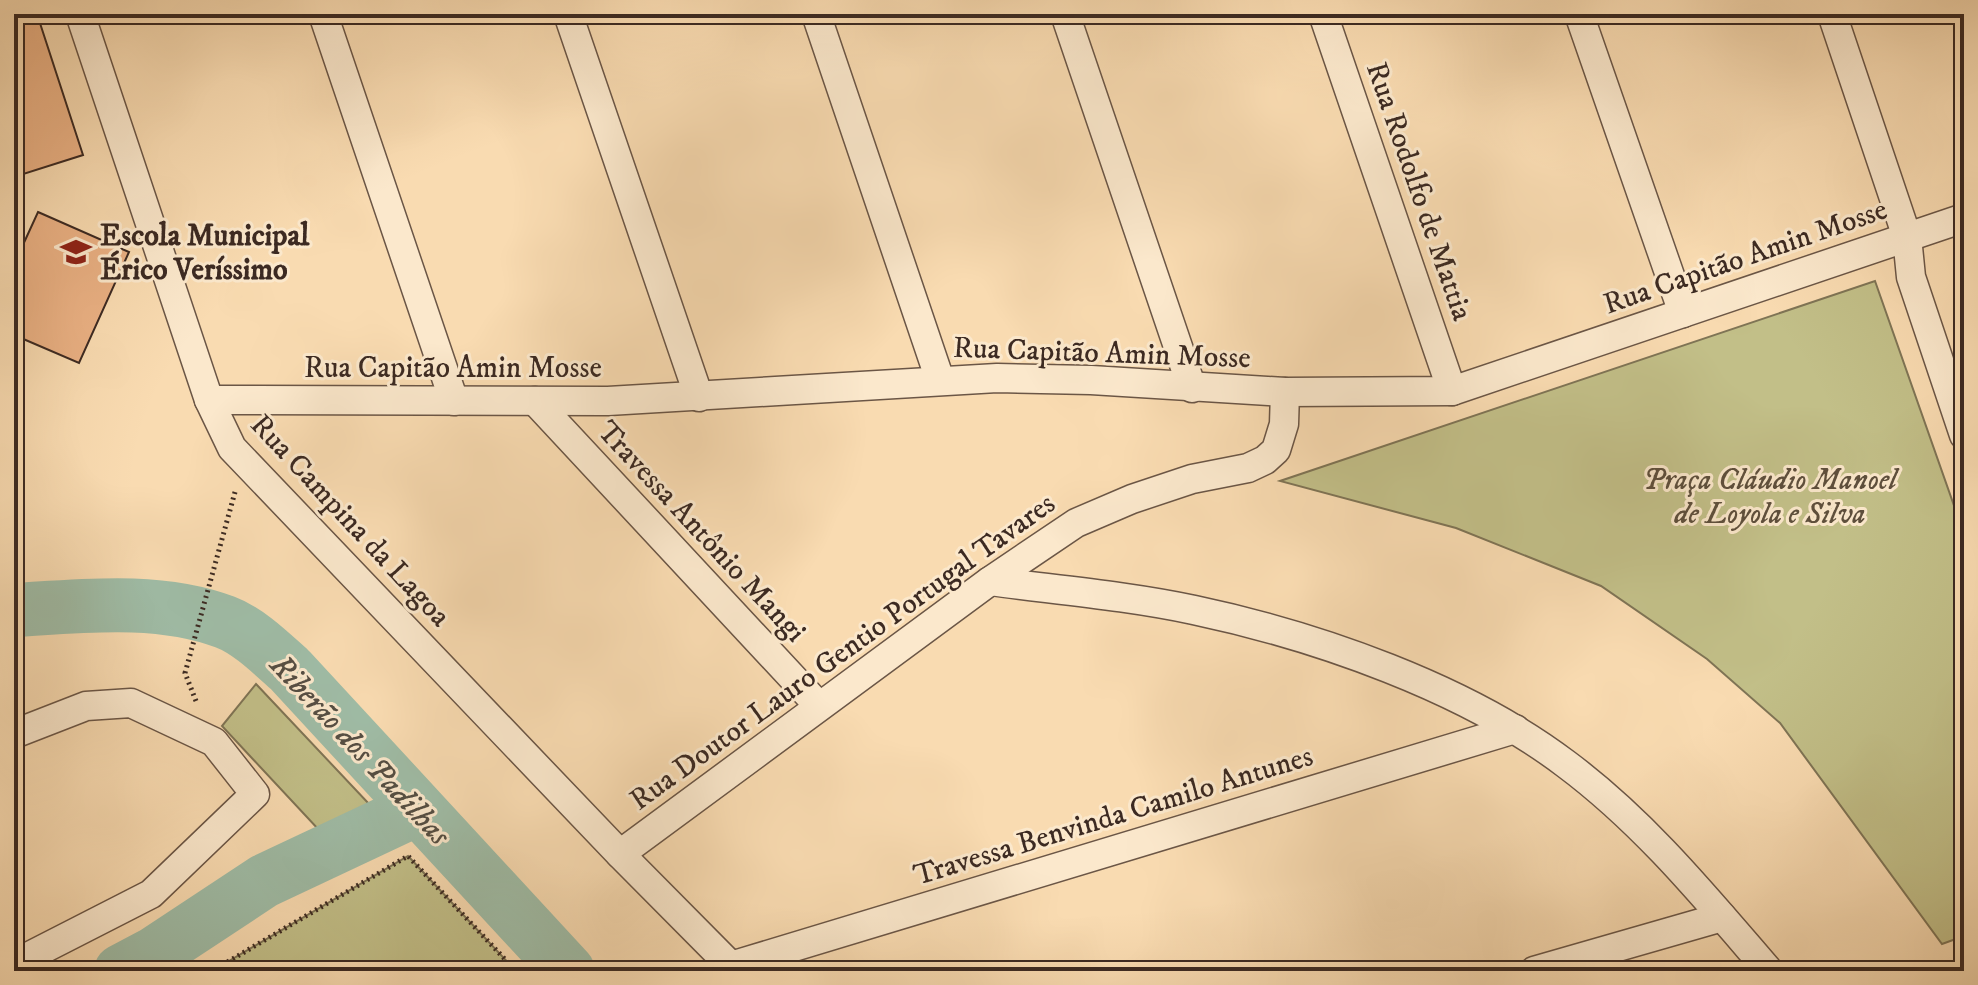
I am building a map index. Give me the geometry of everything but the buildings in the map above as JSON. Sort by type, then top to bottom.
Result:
[{"type":"street","name":"Rua Campina da Lagoa","points":[[80,14],[220,427],[244,462],[733,968]]},
{"type":"street","points":[[323,14],[454,401]]},
{"type":"street","points":[[568,14],[699,397]]},
{"type":"street","points":[[816,14],[940,380]]},
{"type":"street","points":[[1065,14],[1192,388]]},
{"type":"street","name":"Rua Rodolfo de Mattia","points":[[1323,14],[1452,391]]},
{"type":"street","points":[[1579,14],[1683,313]]},
{"type":"street","points":[[1832,14],[1907,237],[1911,277],[1964,435]]},
{"type":"street","name":"Rua Capitão Amin Mosse","points":[[209,400],[535,401],[699,397],[940,380],[1091,380],[1285,392],[1452,391],[1964,218]]},
{"type":"street","name":"Rua Doutor Lauro Gentio Portugal Tavares","points":[[620,854],[1055,535],[1108,508],[1192,479],[1248,468],[1265,460],[1276,450],[1284,424],[1285,392]]},
{"type":"street","name":"Travessa Antônio Mangi","points":[[535,401],[819,706]]},
{"type":"street","points":[[990,581],[1192,609],[1255,625],[1387,669],[1515,729],[1566,764],[1621,809],[1769,971]]},
{"type":"street","points":[[14,734],[86,706],[131,703],[214,742],[255,794],[151,894],[14,964]]},
{"type":"street","name":"Travessa Benvinda Camilo Antunes","points":[[733,968],[1515,729]]},
{"type":"street","points":[[1534,971],[1722,917]]},
{"type":"path","points":[[185,673],[224,530]]},
{"type":"path","points":[[212,971],[408,856],[516,971]]},
{"type":"path","points":[[422,971],[427,967],[430,971]]},
{"type":"green space","name":"Praça Cláudio Manoel de Loyola e Silva","points":[[1875,281],[1964,534],[1964,936],[1942,944],[1780,723],[1707,659],[1601,586],[1456,528],[1280,481]]},
{"type":"green space","points":[[256,684],[370,805],[319,830],[222,726]]},
{"type":"green space","points":[[408,856],[516,971],[430,971],[426,968],[422,971],[212,971]]},
{"type":"waterway","name":"Riberão dos Padilhas","points":[[14,610],[93,605],[147,606],[200,614],[243,631],[290,670],[568,971]]},
{"type":"waterway","points":[[121,971],[155,953],[264,881],[417,809]]},
{"type":"place","name":"Escola Municipal Érico Veríssimo","points":[[76,252]]}]
